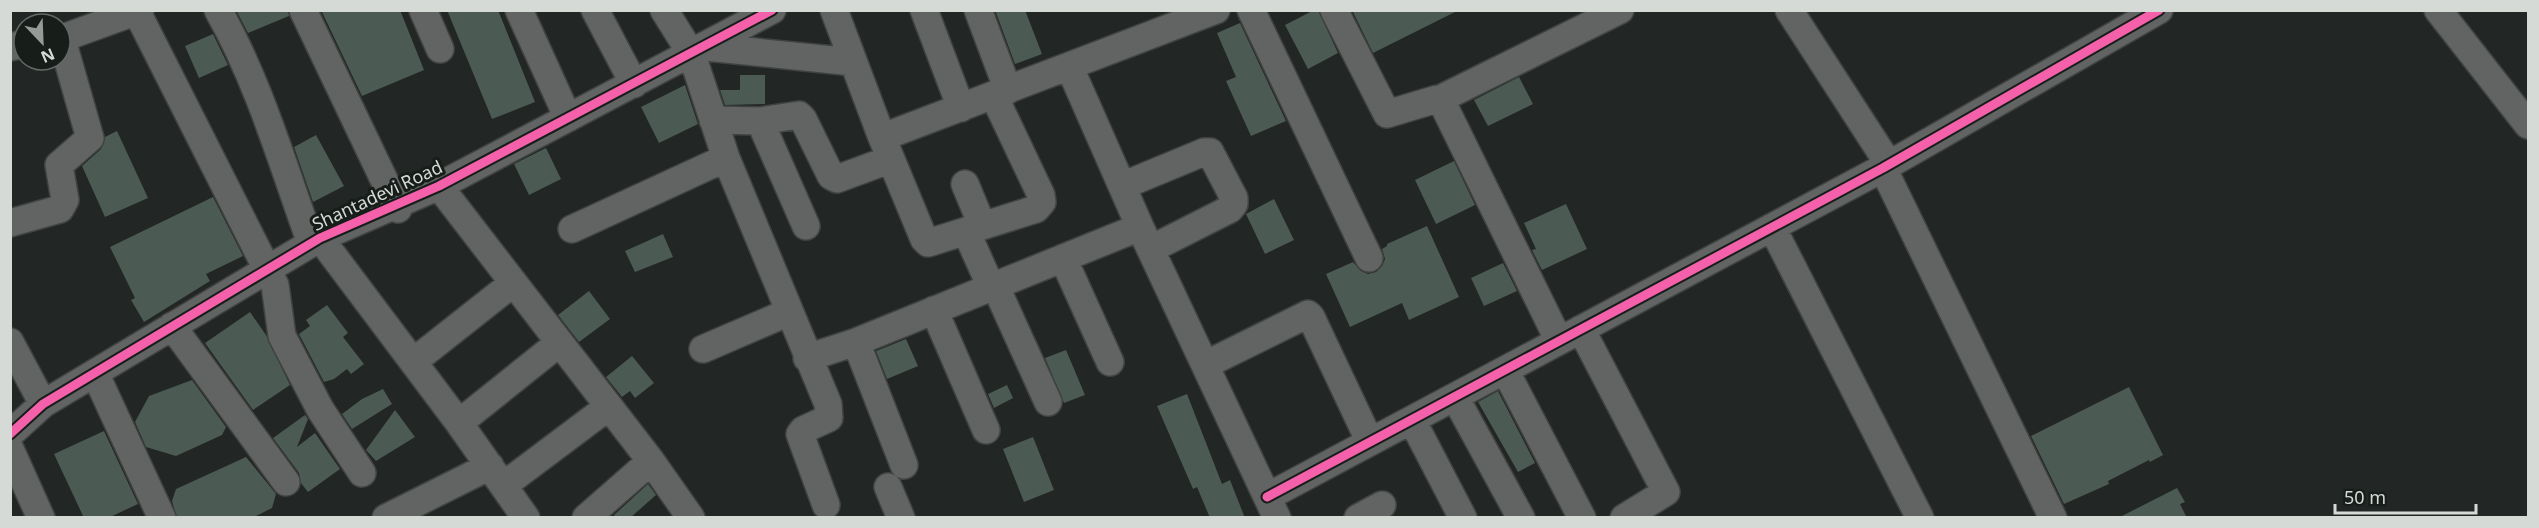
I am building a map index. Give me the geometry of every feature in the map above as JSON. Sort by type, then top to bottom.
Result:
[{"type":"street","points":[[218,10],[232,36],[315,240],[413,362],[526,518]]},
{"type":"street","points":[[303,10],[397,207]]},
{"type":"street","points":[[423,10],[440,49]]},
{"type":"street","points":[[519,10],[568,118]]},
{"type":"street","points":[[595,10],[634,84]]},
{"type":"street","points":[[664,10],[699,51],[713,120],[726,158],[830,411],[829,418],[803,430],[800,434],[826,505]]},
{"type":"street","points":[[834,10],[886,147],[924,239],[928,243],[1036,208],[1042,202],[1001,93],[978,10]]},
{"type":"street","points":[[924,10],[961,108]]},
{"type":"street","points":[[713,120],[760,121],[799,115],[803,118],[831,176],[837,178],[886,147],[891,134],[1070,68],[1216,10]]},
{"type":"street","points":[[1251,10],[1369,258]]},
{"type":"street","points":[[1334,10],[1387,114],[1440,99],[1620,10]]},
{"type":"street","points":[[1789,10],[1886,165],[2053,518]]},
{"type":"street","points":[[1070,68],[1145,238],[1272,507],[1370,442],[1886,165],[2159,10]]},
{"type":"street","points":[[2438,10],[2529,125]]},
{"type":"street","points":[[72,35],[138,11],[278,291],[282,336],[320,409],[362,472]]},
{"type":"street","name":"Shantadevi Road","points":[[10,434],[43,404],[315,240],[397,207],[439,186],[699,51],[758,14]]},
{"type":"street","points":[[699,51],[853,62]]},
{"type":"street","points":[[10,223],[60,209],[65,201],[59,165],[90,138],[71,72]]},
{"type":"street","points":[[1440,99],[1570,335],[1666,492],[1624,518]]},
{"type":"street","points":[[760,121],[806,226]]},
{"type":"street","points":[[807,358],[856,342],[1063,258],[1145,238],[1230,209],[1234,204],[1234,198],[1210,152],[1203,152],[1122,186]]},
{"type":"street","points":[[572,229],[726,158]]},
{"type":"street","points":[[965,184],[974,228],[993,286],[1048,402]]},
{"type":"street","points":[[439,186],[651,461],[691,518]]},
{"type":"street","points":[[1772,227],[1920,518]]},
{"type":"street","points":[[1063,258],[1110,362]]},
{"type":"street","points":[[413,362],[513,283]]},
{"type":"street","points":[[934,310],[986,430]]},
{"type":"street","points":[[703,349],[789,312]]},
{"type":"street","points":[[1205,365],[1308,314],[1370,442]]},
{"type":"street","points":[[172,326],[286,482]]},
{"type":"street","points":[[10,342],[43,404]]},
{"type":"street","points":[[856,342],[904,465]]},
{"type":"street","points":[[459,423],[559,343]]},
{"type":"street","points":[[1505,370],[1582,518]]},
{"type":"street","points":[[94,373],[162,518]]},
{"type":"street","points":[[1455,397],[1521,518]]},
{"type":"street","points":[[386,518],[497,476],[608,406]]},
{"type":"street","points":[[1412,420],[1463,518]]},
{"type":"street","points":[[10,449],[41,518]]},
{"type":"street","points":[[586,518],[651,461]]},
{"type":"street","points":[[888,488],[901,518]]},
{"type":"street","points":[[1358,518],[1382,504]]},
{"type":"building","points":[[236,10],[288,10],[289,16],[248,33]]},
{"type":"building","points":[[321,10],[400,10],[424,70],[362,96]]},
{"type":"building","points":[[447,10],[498,10],[535,102],[492,119]]},
{"type":"building","points":[[995,10],[1025,10],[1042,54],[1015,64]]},
{"type":"building","points":[[1318,10],[1338,53],[1308,69],[1285,25]]},
{"type":"building","points":[[1352,10],[1459,10],[1373,53]]},
{"type":"building","points":[[1240,23],[1286,121],[1251,136],[1226,81],[1236,77],[1217,33]]},
{"type":"building","points":[[213,34],[228,65],[199,78],[185,46]]},
{"type":"building","points":[[740,75],[765,75],[765,104],[725,105],[720,90],[740,90]]},
{"type":"building","points":[[1519,77],[1533,104],[1488,126],[1474,100]]},
{"type":"building","points":[[685,85],[698,124],[659,143],[641,107]]},
{"type":"building","points":[[117,131],[148,198],[105,217],[82,166],[101,149],[105,137]]},
{"type":"building","points":[[316,135],[344,186],[313,202],[294,147]]},
{"type":"building","points":[[546,148],[561,179],[529,195],[514,164]]},
{"type":"building","points":[[1454,161],[1475,205],[1436,224],[1415,180]]},
{"type":"building","points":[[213,197],[243,256],[206,274],[210,281],[144,322],[131,300],[135,298],[110,247]]},
{"type":"building","points":[[1274,199],[1294,240],[1265,254],[1246,214]]},
{"type":"building","points":[[1566,204],[1587,249],[1542,270],[1532,250],[1536,249],[1524,223]]},
{"type":"building","points":[[1427,226],[1459,297],[1409,320],[1402,303],[1350,327],[1326,274],[1353,262],[1361,271],[1368,274],[1376,272],[1385,259],[1382,249],[1387,244]]},
{"type":"building","points":[[663,234],[673,257],[635,272],[625,251]]},
{"type":"building","points":[[1503,263],[1517,291],[1484,306],[1471,278]]},
{"type":"building","points":[[589,291],[610,319],[579,342],[558,315]]},
{"type":"building","points":[[327,305],[348,333],[343,337],[364,364],[351,374],[347,369],[334,379],[324,382],[299,334],[310,326],[306,320]]},
{"type":"building","points":[[250,312],[266,335],[290,385],[253,410],[205,343]]},
{"type":"building","points":[[906,339],[918,366],[887,379],[876,351]]},
{"type":"building","points":[[1066,350],[1085,395],[1064,403],[1045,358]]},
{"type":"building","points":[[632,356],[654,383],[635,398],[630,391],[622,397],[606,377]]},
{"type":"building","points":[[192,380],[226,427],[222,435],[176,456],[146,447],[135,422],[149,396]]},
{"type":"building","points":[[1007,385],[1013,398],[994,408],[988,394]]},
{"type":"building","points":[[2129,387],[2163,455],[2108,481],[2109,484],[2064,504],[2031,436]]},
{"type":"building","points":[[383,389],[392,404],[352,429],[342,414],[362,399]]},
{"type":"building","points":[[1498,391],[1535,463],[1518,472],[1478,402]]},
{"type":"building","points":[[1187,394],[1222,484],[1230,480],[1245,518],[1210,518],[1197,487],[1193,489],[1157,406]]},
{"type":"building","points":[[395,410],[415,437],[376,461],[366,450]]},
{"type":"building","points":[[305,415],[308,419],[297,447],[315,433],[340,469],[308,492],[301,483],[299,473],[273,438]]},
{"type":"building","points":[[104,431],[138,504],[108,518],[84,518],[54,454]]},
{"type":"building","points":[[1033,437],[1054,490],[1024,502],[1003,449]]},
{"type":"building","points":[[246,457],[276,494],[272,508],[252,518],[177,518],[172,501],[176,489]]},
{"type":"building","points":[[648,484],[656,495],[630,518],[616,518],[614,515]]},
{"type":"building","points":[[2177,488],[2185,502],[2180,504],[2187,518],[2118,518]]},
{"type":"cycle path","points":[[10,434],[43,404],[320,238],[439,186],[772,10]]},
{"type":"cycle path","points":[[1267,497],[1883,168],[2159,10]]}]
